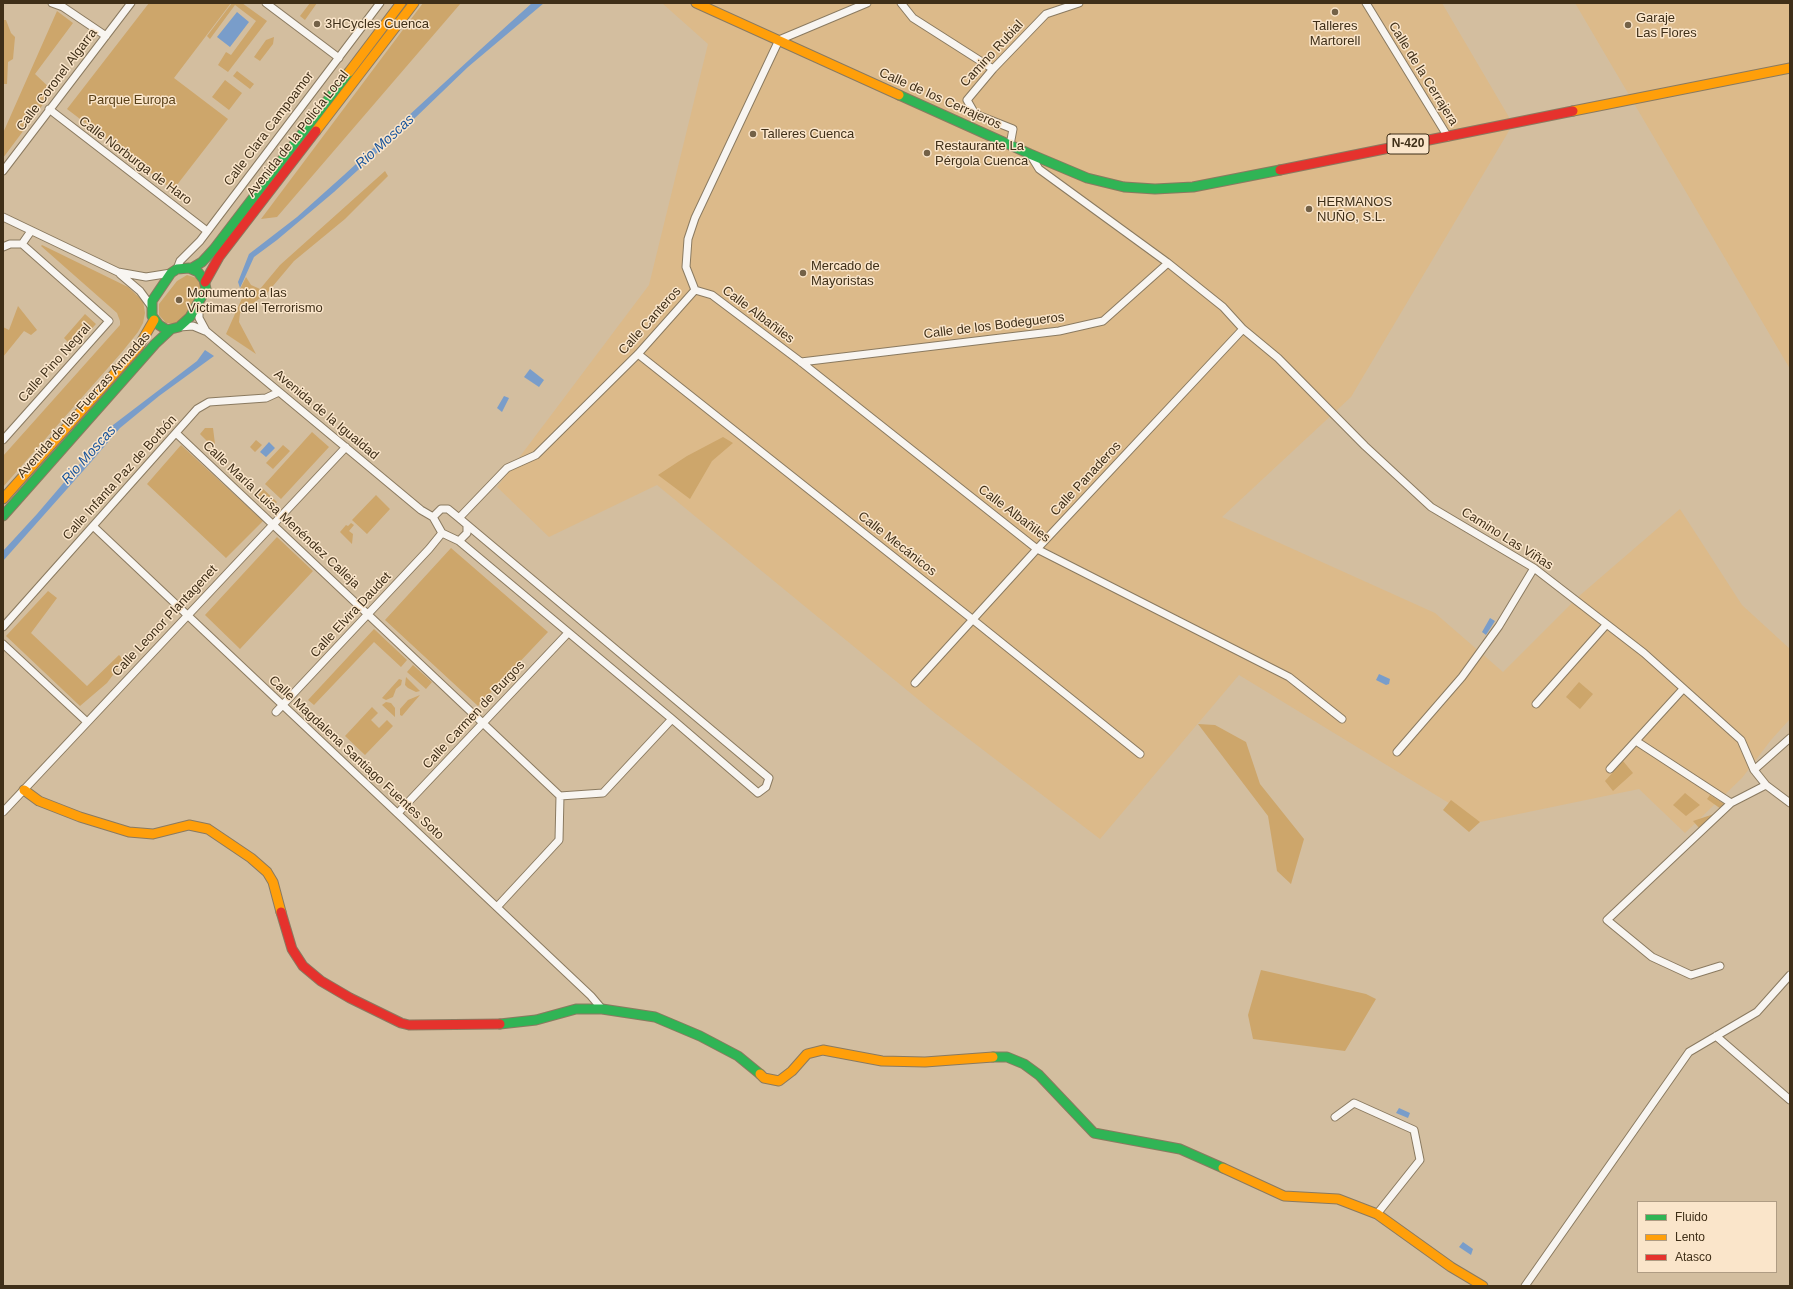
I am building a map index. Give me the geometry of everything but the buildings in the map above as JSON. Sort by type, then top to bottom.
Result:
[{"type":"main road","name":"Avenida de la Policía Local","points":[[192,268],[202,262],[214,249],[401,3]]},
{"type":"main road","name":"Avenida de la Policía Local","points":[[205,282],[219,257],[414,3]]},
{"type":"main road","name":"Calle de los Cerrajeros","points":[[696,3],[1030,154]]},
{"type":"main road","name":"N-420","points":[[1030,154],[1087,178],[1124,187],[1155,189],[1193,187],[1790,68]]},
{"type":"main road","points":[[192,268],[203,277],[205,282],[204,294],[190,317],[175,329],[163,328],[154,320],[151,312],[151,306],[158,291],[174,271],[192,268]]},
{"type":"main road","name":"Avenida de las Fuerzas Armadas","points":[[3,499],[139,346],[154,320]]},
{"type":"main road","name":"Avenida de las Fuerzas Armadas","points":[[3,516],[155,344],[175,329]]},
{"type":"main road","points":[[24,790],[39,801],[80,817],[129,832],[154,834],[189,825],[208,829],[251,858],[267,872],[273,882],[292,949],[302,966],[321,981],[350,998],[408,1026],[501,1024],[536,1020],[576,1009],[602,1009],[655,1017],[700,1036],[738,1056],[764,1078],[778,1081],[792,1071],[807,1054],[823,1050],[882,1061],[925,1062],[1008,1056],[1024,1064],[1039,1075],[1094,1133],[1180,1149],[1284,1196],[1338,1199],[1377,1214],[1451,1267],[1483,1286]]},
{"type":"street","points":[[52,3],[63,7],[106,36]]},
{"type":"street","name":"Calle Coronel Algarra","points":[[3,171],[131,3]]},
{"type":"street","points":[[266,3],[339,58]]},
{"type":"street","name":"Calle Clara Campoamor","points":[[174,271],[180,261],[207,231],[380,3]]},
{"type":"street","points":[[779,40],[867,3]]},
{"type":"street","points":[[901,3],[913,18],[993,69]]},
{"type":"street","name":"Camino Rubial","points":[[1010,145],[1013,129],[975,114],[967,100],[993,69],[1046,14],[1079,3]]},
{"type":"street","name":"Calle de la Cerrajera","points":[[1366,3],[1448,136]]},
{"type":"street","name":"Calle Canteros","points":[[459,518],[507,468],[536,455],[638,354],[695,290],[686,267],[688,239],[695,218],[779,40]]},
{"type":"street","name":"Calle Norburga de Haro","points":[[49,110],[207,231]]},
{"type":"street","points":[[1030,154],[1039,169],[1224,307],[1244,329]]},
{"type":"street","points":[[5,221],[31,231],[118,272],[146,277],[174,271]]},
{"type":"street","points":[[3,246],[10,244],[22,244],[31,231]]},
{"type":"street","name":"Calle Pino Negral","points":[[3,440],[109,321],[22,244]]},
{"type":"street","name":"Calle de los Bodegueros","points":[[801,362],[1059,331],[1103,321],[1168,264]]},
{"type":"street","points":[[118,272],[140,291],[151,306]]},
{"type":"street","name":"Calle Albañiles","points":[[695,290],[712,295],[801,362],[1037,549],[1290,677],[1342,719]]},
{"type":"street","name":"Avenida de la Igualdad","points":[[198,305],[199,318],[206,331]]},
{"type":"street","name":"Avenida de la Igualdad","points":[[175,329],[193,326],[206,331],[421,510],[433,518]]},
{"type":"street","name":"Calle Panaderos","points":[[915,683],[1037,549],[1244,329]]},
{"type":"street","name":"Camino Las Viñas","points":[[1244,329],[1278,358],[1365,446],[1431,507],[1534,568],[1644,653],[1742,740],[1754,770],[1766,785],[1790,803]]},
{"type":"street","name":"Calle Mecánicos","points":[[638,354],[1140,754]]},
{"type":"street","name":"Calle Infanta Paz de Borbón","points":[[3,626],[197,409],[204,404],[266,398],[279,392]]},
{"type":"street","name":"Calle María Luisa Menéndez Calleja","points":[[176,433],[560,796]]},
{"type":"street","name":"Calle Leonor Plantagenet","points":[[3,812],[346,447]]},
{"type":"street","points":[[441,509],[448,509],[459,518],[769,778],[766,787],[758,793],[459,541],[442,533],[433,518],[441,509]]},
{"type":"street","name":"Calle Magdalena Santiago Fuentes Soto","points":[[93,526],[591,996],[602,1009]]},
{"type":"street","points":[[459,541],[467,533],[467,526]]},
{"type":"street","name":"Calle Elvira Daudet","points":[[276,712],[442,533]]},
{"type":"street","points":[[1397,752],[1462,677],[1499,626],[1534,568]]},
{"type":"street","points":[[1536,704],[1606,625]]},
{"type":"street","name":"Calle Carmen de Burgos","points":[[398,813],[568,633]]},
{"type":"street","points":[[3,644],[87,722]]},
{"type":"street","points":[[1610,769],[1683,689]]},
{"type":"street","points":[[497,907],[559,840],[560,796],[603,793],[672,719]]},
{"type":"street","points":[[1754,770],[1790,738]]},
{"type":"street","points":[[1636,740],[1731,803]]},
{"type":"street","points":[[1720,966],[1691,975],[1652,957],[1607,920],[1731,803],[1766,785]]},
{"type":"street","points":[[1525,1286],[1689,1052],[1757,1012],[1790,975]]},
{"type":"street","points":[[1716,1036],[1790,1100]]},
{"type":"street","points":[[1335,1117],[1354,1103],[1414,1130],[1420,1160],[1377,1214]]},
{"type":"shaded area","points":[[662,3],[1442,3],[1513,124],[1351,397],[1222,517],[1435,613],[1503,672],[1578,597],[1680,509],[1742,605],[1790,649],[1790,719],[1771,740],[1742,778],[1685,833],[1639,789],[1480,822],[1239,675],[1100,839],[936,714],[657,485],[549,537],[497,487],[649,285],[708,44]]},
{"type":"shaded area","points":[[1575,3],[1790,3],[1790,369]]},
{"type":"green space","name":"Parque Europa","points":[[149,3],[231,3],[174,78],[228,119],[173,190],[67,109]]},
{"type":"green space","points":[[232,3],[242,3],[267,21],[228,72],[218,65],[226,52],[231,55],[256,21],[235,5],[210,39],[207,36]]},
{"type":"green space","points":[[310,3],[317,3],[305,20],[300,16]]},
{"type":"green space","points":[[423,3],[461,3],[277,217],[261,219]]},
{"type":"green space","points":[[57,11],[73,23],[35,74],[53,91],[3,158],[3,133]]},
{"type":"green space","points":[[3,20],[6,20],[11,33],[15,37],[13,59],[8,62],[7,84],[3,84]]},
{"type":"green space","points":[[274,37],[273,44],[260,61],[254,57],[266,40]]},
{"type":"green space","points":[[237,71],[254,84],[250,89],[233,76]]},
{"type":"green space","points":[[225,80],[242,93],[229,110],[212,97]]},
{"type":"green space","points":[[385,171],[388,176],[345,219],[294,261],[267,293],[240,313],[239,322],[256,354],[226,334],[243,296],[240,289],[246,277],[251,285],[260,289],[280,265]]},
{"type":"green space","points":[[42,245],[128,287],[143,301],[145,313],[143,323],[138,332],[122,352],[3,487],[3,456],[120,325],[117,313],[41,246]]},
{"type":"green space","points":[[187,275],[197,278],[202,290],[191,310],[175,324],[166,323],[159,315],[159,304],[177,281]]},
{"type":"green space","points":[[18,306],[37,330],[31,335],[24,331],[3,357],[3,327],[9,330]]},
{"type":"green space","points":[[85,314],[96,324],[74,348],[64,338]]},
{"type":"green space","points":[[205,428],[213,428],[215,444],[210,444],[200,434]]},
{"type":"green space","points":[[312,432],[329,447],[281,499],[265,484]]},
{"type":"green space","points":[[723,437],[733,443],[712,461],[690,499],[658,475],[687,456]]},
{"type":"green space","points":[[256,440],[262,445],[255,452],[250,447]]},
{"type":"green space","points":[[181,445],[263,521],[226,558],[147,484]]},
{"type":"green space","points":[[283,445],[290,451],[273,469],[266,463]]},
{"type":"green space","points":[[261,487],[277,502],[271,509],[255,494]]},
{"type":"green space","points":[[376,495],[390,509],[367,534],[352,520]]},
{"type":"green space","points":[[351,523],[354,525],[349,531],[353,534],[352,544],[340,532],[346,525],[348,526]]},
{"type":"green space","points":[[277,537],[313,571],[240,649],[205,615]]},
{"type":"green space","points":[[451,548],[548,632],[478,706],[385,620]]},
{"type":"green space","points":[[48,591],[57,598],[31,633],[87,686],[119,655],[124,660],[107,683],[80,706],[6,636]]},
{"type":"green space","points":[[374,629],[407,660],[401,667],[374,642],[314,705],[308,700]]},
{"type":"green space","points":[[413,665],[432,682],[426,689],[407,672]]},
{"type":"green space","points":[[406,677],[420,691],[416,692],[405,685]]},
{"type":"green space","points":[[399,679],[402,680],[401,685],[396,689],[393,697],[386,700],[382,698]]},
{"type":"green space","points":[[1579,682],[1593,694],[1580,709],[1566,697]]},
{"type":"green space","points":[[420,695],[402,716],[400,715],[400,709],[408,700]]},
{"type":"green space","points":[[386,702],[391,703],[395,708],[395,717],[382,705]]},
{"type":"green space","points":[[372,707],[378,713],[371,720],[379,728],[387,720],[393,726],[365,755],[345,736]]},
{"type":"green space","points":[[1198,724],[1215,725],[1246,742],[1260,784],[1304,839],[1291,884],[1277,871],[1268,816]]},
{"type":"green space","points":[[1623,761],[1633,773],[1613,791],[1605,781]]},
{"type":"green space","points":[[1685,793],[1700,805],[1686,816],[1673,805]]},
{"type":"green space","points":[[1710,795],[1726,805],[1721,809],[1707,799]]},
{"type":"green space","points":[[1451,800],[1480,822],[1469,832],[1443,810]]},
{"type":"green space","points":[[1717,813],[1700,829],[1693,821]]},
{"type":"green space","points":[[1261,970],[1366,994],[1376,999],[1345,1051],[1253,1039],[1248,1015]]},
{"type":"water","name":"Rio Moscas","points":[[532,3],[544,3],[468,67],[334,192],[277,240],[254,257],[240,288],[238,282],[249,254],[297,217]]},
{"type":"water","points":[[237,12],[249,22],[230,47],[217,37]]},
{"type":"water","name":"Rio Moscas","points":[[205,350],[214,356],[159,396],[120,428],[3,561],[3,551],[37,514],[113,425],[197,361]]},
{"type":"water","points":[[530,369],[544,380],[539,387],[524,377]]},
{"type":"water","points":[[504,396],[509,398],[502,412],[497,408]]},
{"type":"water","points":[[269,442],[275,448],[266,457],[260,452]]},
{"type":"water","points":[[1490,618],[1495,621],[1486,635],[1482,632]]},
{"type":"water","points":[[1379,674],[1390,679],[1389,684],[1386,685],[1376,680]]},
{"type":"water","points":[[1399,1108],[1410,1113],[1408,1118],[1396,1113]]},
{"type":"water","points":[[1463,1242],[1473,1249],[1471,1255],[1459,1247]]},
{"type":"traffic: fast","points":[[192,268],[202,262],[214,249],[349,72]]},
{"type":"traffic: fast","points":[[899,95],[1030,154]]},
{"type":"traffic: fast","points":[[1030,154],[1087,178],[1124,187],[1155,189],[1193,187],[1280,170]]},
{"type":"traffic: fast","points":[[189,268],[198,272],[204,280],[206,289],[190,317],[179,327],[167,330],[159,325],[152,316],[152,301],[171,273],[177,269],[189,268]]},
{"type":"traffic: fast","points":[[3,516],[155,344],[170,330]]},
{"type":"traffic: fast","points":[[500,1024],[536,1020],[576,1009],[602,1009],[655,1017],[700,1036],[738,1056],[760,1074]]},
{"type":"traffic: fast","points":[[993,1057],[1007,1057],[1024,1064],[1039,1075],[1094,1133],[1180,1149],[1223,1168]]},
{"type":"traffic: slow","points":[[349,72],[401,3]]},
{"type":"traffic: slow","points":[[316,131],[414,3]]},
{"type":"traffic: slow","points":[[696,3],[899,95]]},
{"type":"traffic: slow","points":[[1573,111],[1790,68]]},
{"type":"traffic: slow","points":[[3,499],[139,346],[154,320]]},
{"type":"traffic: slow","points":[[24,790],[39,801],[80,817],[129,832],[153,834],[189,825],[208,829],[251,858],[267,872],[273,882],[281,912]]},
{"type":"traffic: slow","points":[[760,1074],[764,1078],[779,1081],[792,1071],[807,1054],[823,1050],[882,1061],[925,1062],[993,1057]]},
{"type":"traffic: slow","points":[[1223,1168],[1284,1196],[1338,1199],[1377,1214],[1451,1267],[1483,1286]]},
{"type":"traffic: jam","points":[[1280,170],[1573,111]]},
{"type":"traffic: jam","points":[[205,282],[219,257],[316,131]]},
{"type":"traffic: jam","points":[[281,912],[292,949],[303,966],[321,981],[350,998],[401,1023],[409,1025],[500,1024]]},
{"type":"place","name":"Talleres Martorell","points":[[1335,12]]},
{"type":"place","name":"3HCycles Cuenca","points":[[317,24]]},
{"type":"place","name":"Garaje Las Flores","points":[[1628,25]]},
{"type":"place","name":"Talleres Cuenca","points":[[753,134]]},
{"type":"place","name":"Restaurante La Pérgola Cuenca","points":[[927,153]]},
{"type":"place","name":"HERMANOS NUÑO, S.L.","points":[[1309,209]]},
{"type":"place","name":"Mercado de Mayoristas","points":[[803,273]]},
{"type":"place","name":"Monumento a las Víctimas del Terrorismo","points":[[179,300]]}]
